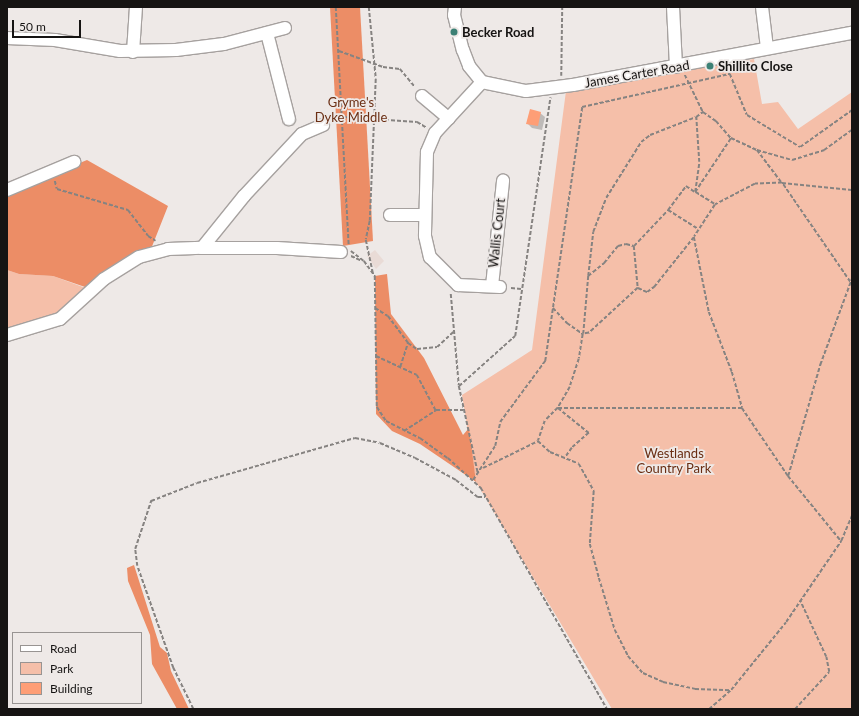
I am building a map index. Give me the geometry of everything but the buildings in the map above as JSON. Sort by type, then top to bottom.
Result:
[{"type":"street","points":[[133,52],[136,7]]},
{"type":"street","points":[[450,278],[430,257],[424,215],[426,152],[435,133],[482,82],[469,66],[463,50],[454,15],[454,7]]},
{"type":"street","points":[[673,7],[680,66]]},
{"type":"street","points":[[762,7],[767,48]]},
{"type":"street","points":[[7,38],[55,40],[133,52],[176,50],[217,45],[285,28]]},
{"type":"street","points":[[267,33],[289,119]]},
{"type":"street","name":"James Carter Road","points":[[482,82],[526,91],[557,87],[680,66],[767,48],[852,33]]},
{"type":"street","points":[[422,96],[449,119]]},
{"type":"street","points":[[202,248],[244,196],[302,134],[322,125]]},
{"type":"street","points":[[7,190],[74,162]]},
{"type":"street","name":"Wallis Court","points":[[450,278],[458,285],[496,286],[503,181]]},
{"type":"street","points":[[390,215],[424,215]]},
{"type":"street","points":[[7,335],[60,319],[91,290],[123,266],[153,252],[172,249],[202,248],[277,248],[341,252]]},
{"type":"path","points":[[336,7],[350,249],[364,261],[373,274]]},
{"type":"path","points":[[368,7],[376,79],[370,221],[366,240],[373,274],[377,407],[386,421],[404,430],[448,458],[473,480],[485,497],[608,709]]},
{"type":"path","points":[[459,386],[514,336],[557,87],[560,60],[562,7],[584,7]]},
{"type":"path","points":[[339,51],[374,64],[400,69],[422,96]]},
{"type":"path","points":[[680,66],[703,112],[716,121],[731,138],[757,150],[792,160],[824,150],[852,130]]},
{"type":"path","points":[[473,480],[483,468],[495,446],[500,422],[545,360],[582,107],[730,74],[747,115],[800,147],[852,110]]},
{"type":"path","points":[[483,468],[538,441],[545,421],[558,408],[575,373],[583,334],[593,232],[606,198],[623,168],[641,142],[650,135],[696,117],[703,112]]},
{"type":"path","points":[[342,117],[417,122],[435,133]]},
{"type":"path","points":[[695,192],[699,162],[696,117]]},
{"type":"path","points":[[695,192],[731,138]]},
{"type":"path","points":[[757,150],[850,282]]},
{"type":"path","points":[[52,172],[57,189],[128,210],[148,236],[172,249]]},
{"type":"path","points":[[638,288],[647,292],[654,288],[694,237],[715,205],[755,184],[782,184],[852,190]]},
{"type":"path","points":[[638,288],[634,246],[668,210],[686,186],[715,205]]},
{"type":"path","points":[[668,210],[699,229]]},
{"type":"path","points":[[694,237],[709,312],[732,372],[742,408],[788,476],[841,541]]},
{"type":"path","points":[[588,276],[604,263],[618,246],[626,244],[634,246]]},
{"type":"path","points":[[341,252],[364,261]]},
{"type":"path","points":[[450,278],[453,332],[459,386],[478,474]]},
{"type":"path","points":[[788,476],[820,365],[852,278]]},
{"type":"path","points":[[553,308],[567,323],[583,334],[589,333],[638,288]]},
{"type":"path","points":[[375,308],[388,316],[408,343],[417,349],[437,347],[453,332]]},
{"type":"path","points":[[400,367],[408,343]]},
{"type":"path","points":[[376,356],[417,375],[436,410]]},
{"type":"path","points":[[558,408],[742,408]]},
{"type":"path","points":[[558,408],[589,433],[572,448],[565,458]]},
{"type":"path","points":[[404,430],[436,410],[463,410]]},
{"type":"path","points":[[193,709],[173,668],[137,566],[135,549],[152,501],[197,483],[355,438],[380,443],[415,458],[456,480],[478,498],[485,497]]},
{"type":"path","points":[[538,441],[550,452],[578,464],[594,491],[590,544],[615,630],[628,656],[643,673],[663,682],[695,689],[730,690]]},
{"type":"path","points":[[709,709],[730,690],[786,622],[841,541],[852,515]]},
{"type":"path","points":[[795,709],[829,672],[826,657],[800,601]]},
{"type":"shaded area","points":[[375,250],[384,261],[376,269],[367,256]]},
{"type":"green space","name":"Gryme's Dyke Middle","points":[[330,7],[360,7],[373,241],[343,246]]},
{"type":"green space","name":"Westlands Country Park","points":[[754,59],[762,104],[778,102],[798,129],[852,92],[852,709],[612,709],[476,482],[462,395],[532,350],[566,91]]},
{"type":"green space","points":[[87,160],[168,206],[151,249],[88,288],[53,276],[19,274],[7,270],[7,193]]},
{"type":"green space","points":[[7,270],[19,274],[53,276],[91,290],[71,310],[7,335]]},
{"type":"green space","points":[[387,274],[391,314],[424,358],[463,435],[469,428],[476,482],[420,444],[392,431],[376,414],[375,276]]},
{"type":"green space","points":[[134,565],[160,647],[167,653],[171,671],[189,709],[177,709],[152,664],[150,635],[128,581],[127,568]]},
{"type":"place","name":"Becker Road","points":[[454,32]]},
{"type":"place","name":"Shillito Close","points":[[710,66]]}]
